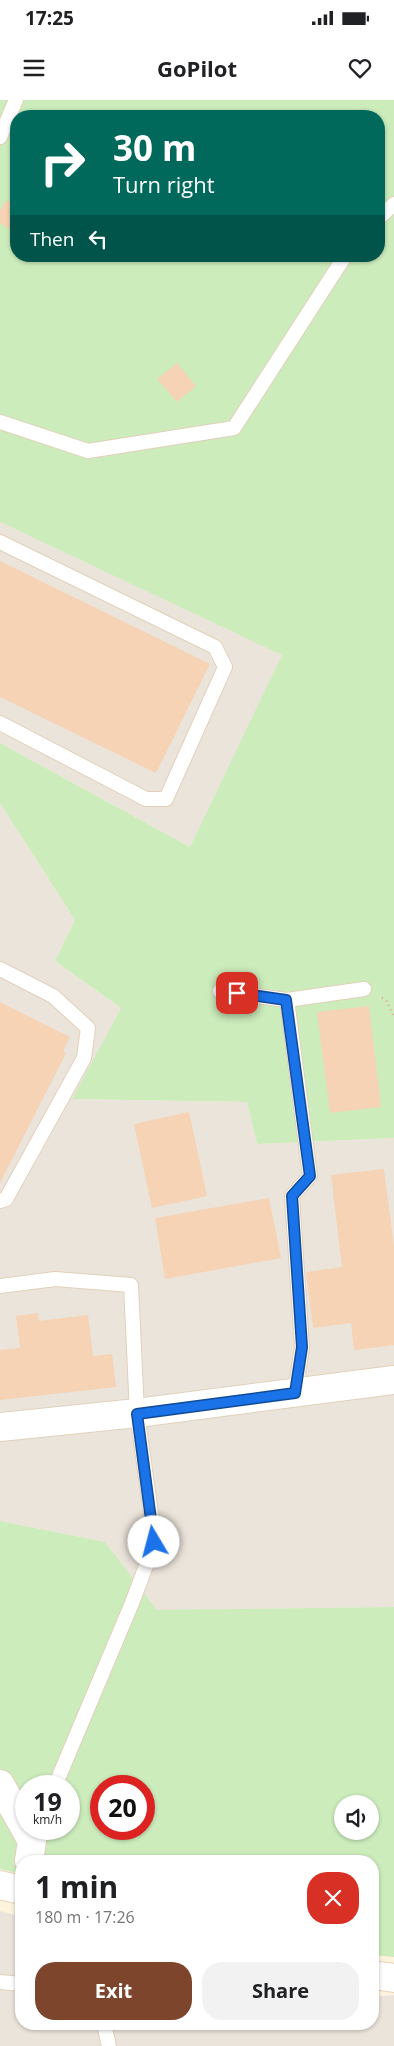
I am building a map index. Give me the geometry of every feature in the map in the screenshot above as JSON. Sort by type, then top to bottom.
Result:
[{"type":"street","points":[[0,1427],[137,1414],[394,1380]]},
{"type":"street","points":[[0,1784],[32,1844]]},
{"type":"street","points":[[0,1885],[15,1889]]},
{"type":"street","points":[[379,1976],[394,1978]]},
{"type":"lane","points":[[0,137],[10,114]]},
{"type":"lane","points":[[0,422],[88,451],[234,428],[342,262]]},
{"type":"lane","points":[[0,542],[215,647],[225,667],[166,799],[146,799],[0,723]]},
{"type":"lane","points":[[0,970],[53,996],[88,1028],[84,1058],[6,1199],[0,1201]]},
{"type":"lane","points":[[220,991],[286,1000],[364,989]]},
{"type":"lane","points":[[286,1000],[310,1176],[292,1196],[302,1347],[295,1393]]},
{"type":"lane","points":[[0,1286],[55,1279],[131,1285],[137,1414],[154,1542],[132,1603],[60,1775]]},
{"type":"lane","points":[[0,1982],[15,1983]]},
{"type":"lane","points":[[105,2030],[109,2046]]},
{"type":"shaded area","points":[[0,522],[283,655],[190,847],[0,743]]},
{"type":"shaded area","points":[[0,803],[75,920],[55,961],[121,1008],[73,1099],[247,1102],[257,1144],[394,1138],[394,1607],[156,1611],[105,1542],[0,1521]]},
{"type":"shaded area","points":[[0,1911],[15,1915],[15,2030],[379,2030],[379,1996],[394,1995],[394,2046],[0,2046]]},
{"type":"green space","points":[[0,100],[394,100],[394,1138],[257,1144],[247,1102],[72,1099],[121,1008],[55,961],[75,920],[0,803],[0,743],[190,847],[282,655],[0,522]]},
{"type":"green space","points":[[0,1521],[105,1542],[157,1610],[394,1607],[394,1957],[379,1956],[379,1855],[15,1855],[15,1873],[0,1869]]},
{"type":"building","points":[[7,200],[10,202],[10,229],[0,223],[0,210]]},
{"type":"building","points":[[177,363],[196,386],[177,402],[157,379]]},
{"type":"building","points":[[0,561],[210,664],[156,773],[0,697]]},
{"type":"building","points":[[0,1002],[70,1037],[63,1051],[66,1053],[0,1183]]},
{"type":"building","points":[[369,1006],[381,1107],[330,1113],[317,1012]]},
{"type":"building","points":[[189,1112],[207,1196],[152,1208],[134,1124]]},
{"type":"building","points":[[384,1169],[394,1247],[394,1345],[354,1350],[351,1323],[313,1328],[306,1272],[342,1267],[331,1175]]},
{"type":"building","points":[[269,1198],[281,1258],[165,1279],[155,1218]]},
{"type":"building","points":[[38,1313],[39,1321],[88,1315],[93,1356],[112,1354],[116,1387],[0,1400],[0,1350],[20,1348],[16,1316]]},
{"type":"route","points":[[154,1542],[137,1414],[295,1393],[302,1347],[292,1196],[310,1176],[286,1000],[237,993]]}]
